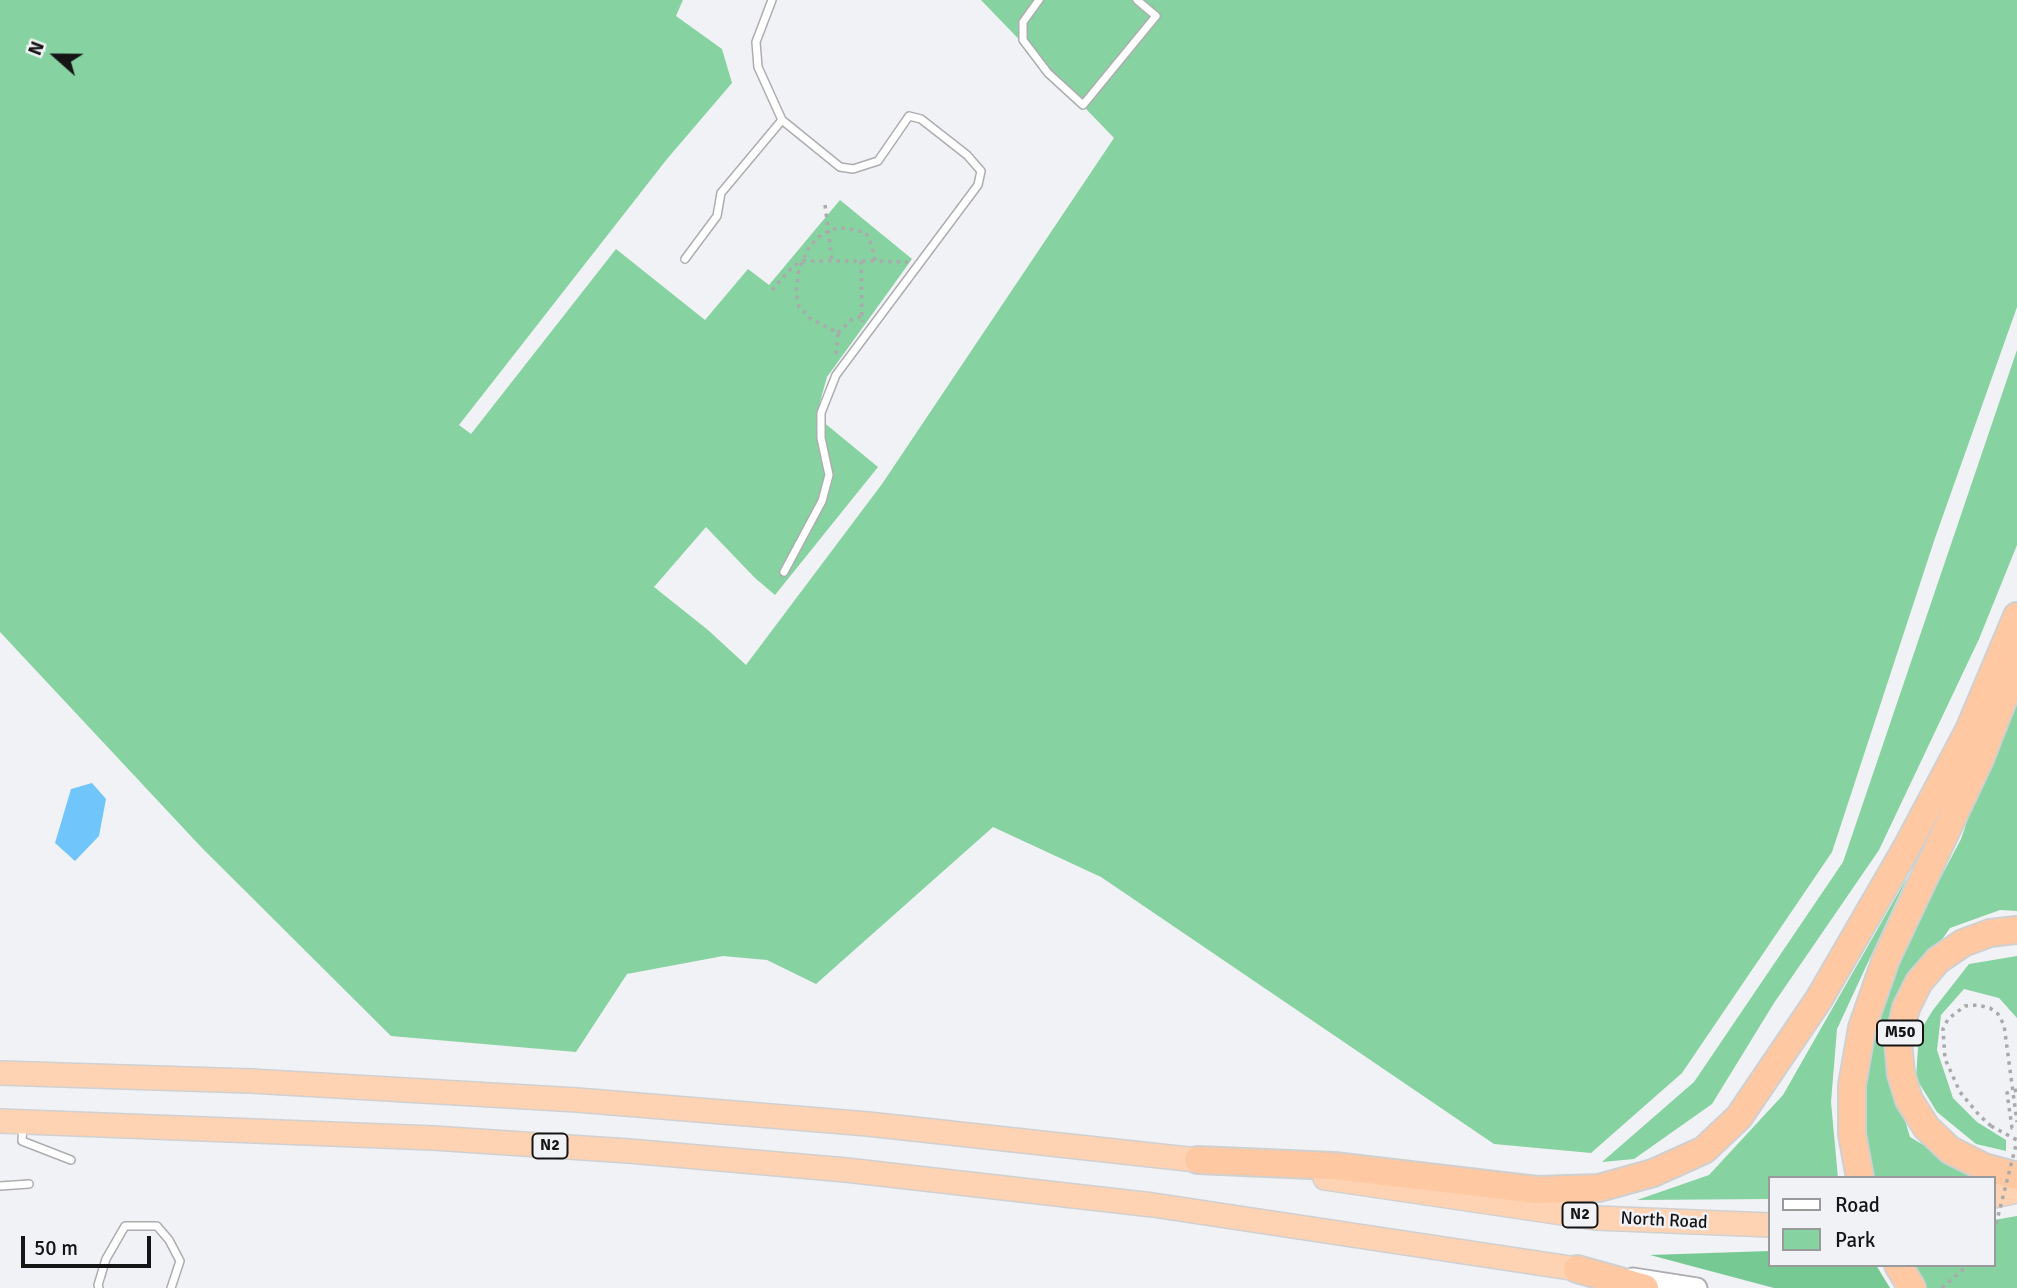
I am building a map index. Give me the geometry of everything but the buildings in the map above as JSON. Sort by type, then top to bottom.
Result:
[{"type":"highway","points":[[1198,1160],[1334,1166],[1537,1190],[1599,1188],[1653,1173],[1704,1150],[1739,1117],[1819,999],[1907,847],[1969,730],[2017,616]]},
{"type":"highway","name":"M50","points":[[1860,1176],[1852,1134],[1852,1085],[1862,1028],[1886,960],[1980,759],[2017,664]]},
{"type":"highway","name":"M50","points":[[2017,930],[1981,936],[1963,943],[1938,960],[1914,990],[1906,1007],[1898,1042],[1901,1074],[1909,1100],[1926,1127],[1951,1150],[1984,1167],[2017,1176]]},
{"type":"highway","name":"N2","points":[[0,1073],[251,1081],[577,1100],[881,1126],[1198,1160]]},
{"type":"highway","name":"N2","points":[[11,1121],[433,1138],[629,1151],[846,1170],[1153,1205],[1577,1269]]},
{"type":"highway","name":"North Road","points":[[1198,1160],[1596,1218],[1769,1225]]},
{"type":"highway","points":[[1996,1196],[2017,1191]]},
{"type":"highway","points":[[1899,1267],[1912,1288]]},
{"type":"highway","points":[[1577,1269],[1645,1288]]},
{"type":"main road","points":[[1577,1269],[1697,1288]]},
{"type":"lane","points":[[772,0],[756,47],[758,67],[782,120],[840,167],[853,169],[878,162],[909,116],[921,119],[967,155],[981,171],[978,185],[836,375],[821,413],[821,438],[829,475],[822,501],[785,572]]},
{"type":"lane","points":[[1039,0],[1023,22],[1023,40],[1048,73],[1083,105],[1156,16],[1137,0]]},
{"type":"lane","points":[[685,259],[717,216],[721,193],[782,120]]},
{"type":"lane","points":[[11,1121],[22,1141],[71,1160]]},
{"type":"lane","points":[[0,1186],[29,1184]]},
{"type":"lane","points":[[99,1288],[106,1258],[125,1226],[157,1226],[169,1240],[180,1261],[171,1288]]},
{"type":"path","points":[[825,205],[832,261]]},
{"type":"path","points":[[838,333],[811,319],[799,307],[796,293],[799,269],[809,247],[829,231],[847,228],[866,233],[875,261]]},
{"type":"path","points":[[772,290],[793,266],[803,261],[907,261],[916,268]]},
{"type":"path","points":[[861,261],[862,340]]},
{"type":"path","points":[[845,363],[836,354],[838,333],[851,320],[862,316]]},
{"type":"path","points":[[1996,1224],[2017,1141],[1991,1126],[1979,1115],[1961,1092],[1945,1059],[1943,1029],[1948,1019],[1965,1006],[1990,1008],[1998,1014],[2004,1025],[2017,1122]]},
{"type":"path","points":[[2017,1090],[2007,1093],[2012,1128],[2017,1127]]},
{"type":"path","points":[[1942,1288],[1966,1267]]},
{"type":"green space","points":[[0,0],[683,0],[676,16],[722,49],[732,83],[667,159],[459,425],[471,434],[616,249],[705,320],[748,269],[769,285],[840,200],[912,259],[827,377],[816,416],[878,467],[775,595],[706,527],[654,587],[708,630],[746,665],[882,484],[1114,138],[981,0],[2017,0],[2017,307],[1935,538],[1832,852],[1682,1073],[1591,1153],[1494,1144],[1101,877],[993,827],[816,984],[767,960],[723,956],[627,974],[576,1052],[391,1036],[202,848],[0,632]]},
{"type":"green space","points":[[2017,350],[2017,545],[1979,639],[1879,850],[1774,1003],[1712,1104],[1634,1159],[1602,1162],[1694,1082],[1843,862]]},
{"type":"green space","points":[[2017,687],[2017,911],[2000,910],[1950,928],[1904,994],[1886,1057],[1910,1137],[1969,1176],[1872,1176],[1862,1140],[1863,1072],[1876,1001],[1961,839],[1994,742]]},
{"type":"green space","points":[[1909,874],[1837,1029],[1831,1102],[1838,1176],[1769,1176],[1769,1199],[1637,1200],[1709,1175],[1783,1095]]},
{"type":"green space","points":[[2017,956],[2017,1018],[1999,998],[1964,989],[1941,1015],[1937,1050],[1953,1098],[1977,1122],[2006,1140],[2006,1151],[1976,1144],[1937,1112],[1916,1078],[1919,1033],[1933,1010],[1969,964]]},
{"type":"green space","points":[[2017,1216],[2017,1288],[1927,1288],[1918,1277],[1915,1267],[1996,1267],[1996,1220]]},
{"type":"green space","points":[[1769,1251],[1769,1267],[1877,1267],[1890,1288],[1774,1288],[1650,1255]]},
{"type":"water","points":[[92,783],[106,799],[99,836],[75,861],[55,843],[71,789]]}]
